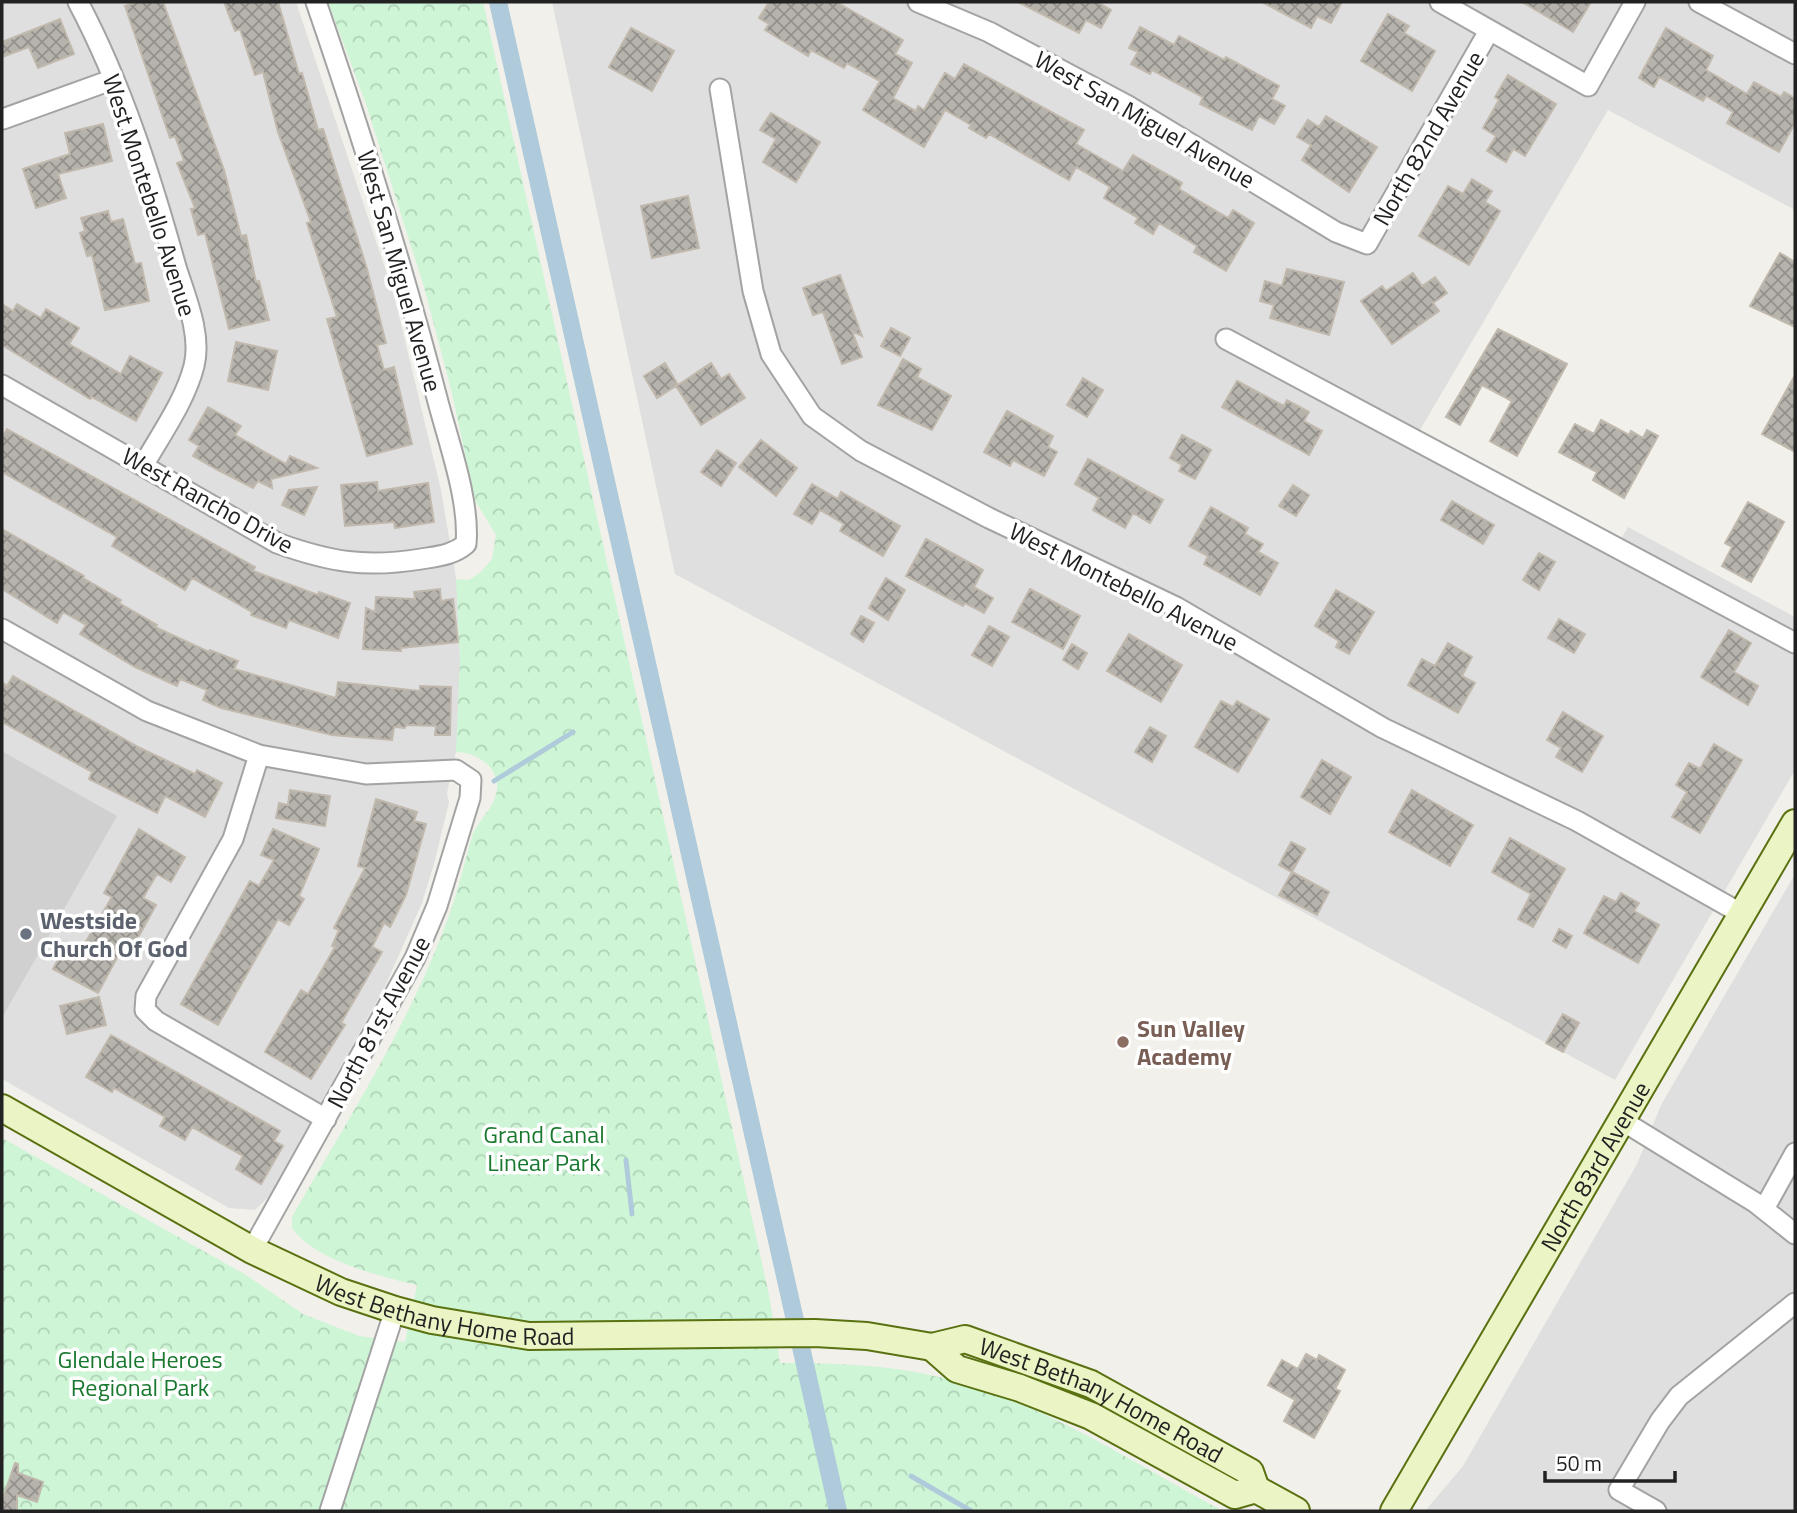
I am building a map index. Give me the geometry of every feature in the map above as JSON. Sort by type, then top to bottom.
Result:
[{"type":"main road","name":"North 83rd Avenue","points":[[1394,1511],[1795,823]]},
{"type":"main road","name":"West Bethany Home Road","points":[[2,1108],[252,1250],[341,1292],[396,1310],[432,1320],[528,1336],[867,1336],[932,1346],[965,1339],[1091,1384],[1250,1472],[1256,1489],[1296,1511]]},
{"type":"street","name":"West Montebello Avenue","points":[[78,2],[114,79],[158,202],[194,326],[195,364],[182,396],[143,466]]},
{"type":"street","name":"West San Miguel Avenue","points":[[316,2],[408,287],[454,462],[466,522],[466,544]]},
{"type":"street","name":"West San Miguel Avenue","points":[[918,2],[989,32],[1130,107],[1336,232],[1367,244]]},
{"type":"street","points":[[1440,2],[1588,86],[1635,2]]},
{"type":"street","points":[[1699,2],[1795,54]]},
{"type":"street","name":"North 82nd Avenue","points":[[1367,244],[1489,32]]},
{"type":"street","points":[[3,119],[114,79]]},
{"type":"street","name":"West Montebello Avenue","points":[[720,89],[757,304],[771,354],[812,415],[861,451],[1000,523],[1175,607],[1383,728],[1577,821],[1742,914]]},
{"type":"street","points":[[1226,339],[1795,643]]},
{"type":"street","name":"West Rancho Drive","points":[[2,385],[277,543],[336,562],[392,564],[455,553],[466,544]]},
{"type":"street","points":[[2,629],[147,711],[259,755],[233,839],[146,996],[145,1010],[156,1021],[327,1119]]},
{"type":"street","name":"North 81st Avenue","points":[[252,1250],[415,958],[437,906],[470,798],[471,780],[456,770],[366,774],[259,755]]},
{"type":"street","points":[[1621,1120],[1764,1209],[1795,1234]]},
{"type":"street","points":[[1764,1209],[1795,1153]]},
{"type":"street","points":[[1656,1511],[1619,1490],[1660,1422],[1679,1395],[1795,1303]]},
{"type":"street","points":[[330,1511],[396,1310]]},
{"type":"shaded area","points":[[2,2],[296,2],[394,295],[441,490],[457,584],[460,660],[457,747],[447,793],[449,802],[434,864],[422,903],[385,986],[269,1196],[255,1210],[229,1208],[2,1079],[2,1018],[116,816],[2,751]]},
{"type":"shaded area","points":[[552,2],[1795,2],[1795,210],[1608,110],[1420,430],[1621,539],[1628,527],[1795,617],[1795,770],[1615,1080],[675,574]]},
{"type":"shaded area","name":"Westside Church Of God","points":[[2,751],[117,816],[2,1018]]},
{"type":"shaded area","points":[[1795,874],[1795,1511],[1425,1511],[1463,1466],[1637,1164],[1661,1105]]},
{"type":"green space","name":"Grand Canal Linear Park","points":[[328,2],[483,2],[769,1295],[780,1363],[890,1368],[934,1376],[991,1392],[1093,1438],[1223,1511],[2,1511],[2,1138],[246,1275],[303,1314],[359,1336],[405,1342],[417,1285],[331,1258],[302,1239],[292,1228],[292,1217],[374,1076],[412,1004],[448,918],[472,837],[494,800],[497,785],[493,771],[477,757],[456,752],[460,660],[456,579],[469,580],[481,572],[492,559],[496,535],[475,500],[451,389],[424,287],[366,104]]},
{"type":"building","points":[[137,2],[163,2],[224,170],[241,236],[246,235],[256,282],[259,281],[269,320],[229,329],[205,233],[198,235],[191,209],[195,208],[177,163],[184,161],[175,136],[170,138],[125,6]]},
{"type":"building","points":[[224,2],[278,2],[299,74],[302,73],[318,130],[323,129],[367,269],[386,343],[377,345],[384,370],[394,367],[412,444],[367,456],[327,319],[337,317],[307,223],[311,222],[278,132],[263,72],[255,75],[240,29],[235,31]]},
{"type":"building","points":[[769,2],[836,2],[903,40],[895,54],[912,63],[893,98],[916,111],[918,106],[924,110],[945,73],[955,79],[964,64],[1084,130],[1076,144],[1123,171],[1133,155],[1182,183],[1179,189],[1228,218],[1233,210],[1254,223],[1226,271],[1194,252],[1197,246],[1159,223],[1153,234],[1135,223],[1138,218],[1104,198],[1110,187],[1076,167],[1069,180],[989,134],[986,138],[969,128],[971,125],[945,110],[924,147],[863,110],[880,81],[847,63],[844,68],[811,50],[808,56],[765,30],[769,24],[759,18]]},
{"type":"building","points":[[1018,2],[1097,2],[1111,10],[1101,28],[1086,20],[1079,33]]},
{"type":"building","points":[[1262,2],[1342,2],[1331,23],[1317,16],[1311,28]]},
{"type":"building","points":[[1522,2],[1591,2],[1573,32]]},
{"type":"building","points":[[1388,14],[1409,26],[1404,33],[1435,51],[1412,91],[1361,61]]},
{"type":"building","points":[[60,19],[74,54],[38,68],[29,47],[2,57],[2,42]]},
{"type":"building","points":[[1140,27],[1174,45],[1179,36],[1224,60],[1226,57],[1279,86],[1272,99],[1285,106],[1274,124],[1259,116],[1252,130],[1200,104],[1203,97],[1152,70],[1150,74],[1131,64],[1138,52],[1129,48]]},
{"type":"building","points":[[631,28],[674,51],[652,91],[609,67]]},
{"type":"building","points":[[1666,28],[1713,56],[1706,70],[1747,94],[1754,82],[1781,97],[1784,92],[1795,98],[1795,123],[1779,152],[1727,123],[1733,112],[1706,96],[1703,101],[1659,77],[1654,87],[1639,78]]},
{"type":"building","points":[[1508,75],[1556,104],[1525,156],[1513,149],[1506,162],[1487,151],[1496,136],[1483,128],[1499,100],[1495,97]]},
{"type":"building","points":[[771,113],[820,142],[796,182],[763,162],[776,139],[760,130]]},
{"type":"building","points":[[1326,116],[1377,147],[1349,192],[1302,160],[1311,145],[1297,137],[1308,120],[1319,127]]},
{"type":"building","points":[[103,124],[112,161],[58,174],[66,198],[36,208],[23,169],[70,154],[65,133]]},
{"type":"building","points":[[1472,179],[1492,191],[1485,202],[1500,211],[1469,265],[1419,236],[1448,186],[1463,194]]},
{"type":"building","points":[[688,196],[699,248],[652,258],[641,206]]},
{"type":"building","points":[[108,211],[111,222],[123,219],[135,264],[141,263],[149,301],[105,310],[92,255],[87,256],[80,233],[85,231],[81,218]]},
{"type":"building","points":[[1780,253],[1795,262],[1795,327],[1750,306]]},
{"type":"building","points":[[1287,269],[1344,282],[1329,335],[1270,318],[1274,305],[1260,301],[1265,281],[1282,286]]},
{"type":"building","points":[[1413,273],[1422,286],[1435,277],[1447,293],[1433,303],[1439,311],[1392,344],[1361,301],[1382,286],[1386,291]]},
{"type":"building","points":[[840,275],[862,336],[852,331],[862,357],[842,364],[823,312],[813,315],[803,288]]},
{"type":"building","points":[[2,304],[13,311],[17,304],[41,318],[46,309],[79,328],[69,344],[121,374],[130,356],[162,373],[136,421],[92,397],[90,399],[2,345]]},
{"type":"building","points":[[891,328],[910,338],[900,356],[881,346]]},
{"type":"building","points":[[1498,329],[1567,364],[1517,456],[1490,441],[1512,401],[1482,385],[1460,425],[1446,417]]},
{"type":"building","points":[[236,342],[277,351],[268,390],[228,381]]},
{"type":"building","points":[[903,359],[921,369],[917,377],[951,396],[932,430],[878,405]]},
{"type":"building","points":[[665,363],[678,385],[711,363],[721,379],[729,374],[745,398],[701,425],[676,386],[657,398],[644,376]]},
{"type":"building","points":[[1795,375],[1795,452],[1762,434]]},
{"type":"building","points":[[1083,378],[1103,390],[1087,417],[1067,405]]},
{"type":"building","points":[[1237,381],[1284,406],[1287,400],[1309,412],[1304,421],[1322,431],[1309,455],[1222,407]]},
{"type":"building","points":[[208,407],[241,426],[235,435],[286,464],[290,456],[317,468],[271,479],[272,488],[258,481],[253,488],[216,469],[193,456],[199,446],[189,440]]},
{"type":"building","points":[[1007,411],[1053,436],[1048,447],[1057,452],[1044,476],[1013,460],[1010,466],[984,452]]},
{"type":"building","points":[[1601,420],[1629,435],[1631,431],[1643,438],[1647,430],[1658,436],[1624,498],[1593,480],[1597,472],[1559,452],[1575,424],[1594,434]]},
{"type":"building","points":[[7,429],[255,567],[253,571],[318,595],[319,592],[350,603],[338,638],[289,620],[286,628],[251,615],[252,612],[192,578],[185,590],[112,546],[117,537],[2,472],[2,438]]},
{"type":"building","points":[[1182,435],[1211,450],[1195,479],[1179,471],[1182,465],[1170,458]]},
{"type":"building","points":[[761,440],[797,468],[776,496],[739,467]]},
{"type":"building","points":[[717,450],[736,463],[721,486],[701,472]]},
{"type":"building","points":[[1088,459],[1163,500],[1150,523],[1133,513],[1125,528],[1093,510],[1099,498],[1075,484]]},
{"type":"building","points":[[377,482],[378,491],[428,483],[434,522],[395,528],[394,522],[345,526],[341,485]]},
{"type":"building","points":[[812,484],[838,499],[841,492],[900,526],[883,556],[840,531],[844,524],[820,510],[812,524],[794,514]]},
{"type":"building","points":[[1293,485],[1309,495],[1296,516],[1279,506]]},
{"type":"building","points":[[317,487],[304,515],[282,505],[289,490]]},
{"type":"building","points":[[1452,501],[1494,525],[1483,544],[1441,520]]},
{"type":"building","points":[[1748,502],[1784,522],[1751,582],[1722,566],[1732,547],[1725,543]]},
{"type":"building","points":[[1211,507],[1248,528],[1245,534],[1263,544],[1258,552],[1278,563],[1260,595],[1204,564],[1208,556],[1189,546]]},
{"type":"building","points":[[2,529],[84,576],[83,578],[121,600],[119,603],[157,625],[155,627],[209,652],[210,650],[238,661],[234,669],[336,698],[338,682],[420,691],[420,686],[451,687],[450,735],[435,735],[436,726],[406,725],[405,728],[394,727],[392,740],[332,735],[221,708],[203,700],[207,690],[180,679],[177,686],[135,667],[80,634],[86,625],[63,612],[57,623],[2,589]]},
{"type":"building","points":[[926,539],[983,570],[974,587],[993,598],[984,613],[965,603],[963,606],[906,576]]},
{"type":"building","points":[[1539,553],[1555,562],[1539,590],[1523,580]]},
{"type":"building","points":[[886,578],[905,590],[888,620],[869,608]]},
{"type":"building","points":[[440,589],[441,601],[453,599],[458,642],[401,648],[401,651],[363,649],[366,608],[375,612],[376,597],[415,599],[414,592]]},
{"type":"building","points":[[1030,589],[1080,616],[1063,649],[1012,622]]},
{"type":"building","points":[[1336,590],[1374,612],[1349,654],[1336,647],[1339,641],[1315,626]]},
{"type":"building","points":[[861,616],[874,623],[863,642],[851,634]]},
{"type":"building","points":[[1559,619],[1585,634],[1574,653],[1548,638]]},
{"type":"building","points":[[989,626],[1009,637],[992,666],[972,655]]},
{"type":"building","points":[[1729,630],[1751,643],[1734,672],[1758,686],[1748,705],[1701,677]]},
{"type":"building","points":[[1129,634],[1182,665],[1161,702],[1107,671]]},
{"type":"building","points":[[1448,643],[1472,657],[1462,676],[1475,683],[1458,713],[1408,685],[1422,659],[1435,666]]},
{"type":"building","points":[[1072,644],[1087,653],[1078,669],[1063,660]]},
{"type":"building","points":[[13,676],[140,748],[195,774],[197,770],[222,783],[205,817],[165,796],[157,813],[89,779],[92,772],[2,722],[2,682],[7,686]]},
{"type":"building","points":[[1221,701],[1233,707],[1237,701],[1269,719],[1238,772],[1195,747]]},
{"type":"building","points":[[1563,712],[1603,736],[1582,772],[1556,757],[1561,748],[1547,740]]},
{"type":"building","points":[[1150,727],[1166,736],[1152,762],[1135,752]]},
{"type":"building","points":[[1714,744],[1742,760],[1700,833],[1672,817],[1687,792],[1676,785],[1689,763],[1700,769]]},
{"type":"building","points":[[1322,760],[1351,777],[1330,814],[1301,797]]},
{"type":"building","points":[[290,790],[330,796],[325,826],[276,818],[279,803],[288,805]]},
{"type":"building","points":[[1412,790],[1473,825],[1450,866],[1389,832]]},
{"type":"building","points":[[376,799],[417,812],[414,821],[426,824],[406,895],[390,927],[384,923],[372,947],[382,952],[341,1023],[345,1025],[311,1079],[265,1052],[301,990],[308,994],[335,947],[332,946],[339,930],[334,928],[365,868],[358,866]]},
{"type":"building","points":[[139,829],[185,857],[171,882],[157,874],[143,898],[156,905],[128,956],[120,952],[98,993],[53,969],[67,942],[81,950],[112,897],[104,893]]},
{"type":"building","points":[[273,829],[319,849],[299,896],[304,899],[289,925],[278,919],[218,1025],[181,1004],[250,881],[259,886],[274,860],[261,855]]},
{"type":"building","points":[[1510,838],[1565,869],[1533,927],[1518,919],[1531,894],[1492,872]]},
{"type":"building","points":[[1291,842],[1305,849],[1292,872],[1279,865]]},
{"type":"building","points":[[1292,872],[1329,892],[1317,915],[1279,895]]},
{"type":"building","points":[[1621,893],[1639,903],[1634,911],[1659,925],[1638,963],[1584,933],[1604,896],[1616,902]]},
{"type":"building","points":[[1559,929],[1572,936],[1566,948],[1553,941]]},
{"type":"building","points":[[99,997],[106,1025],[67,1034],[60,1006]]},
{"type":"building","points":[[1563,1014],[1579,1023],[1563,1052],[1546,1043]]},
{"type":"building","points":[[111,1035],[280,1131],[274,1141],[283,1146],[261,1184],[236,1169],[243,1156],[192,1127],[185,1140],[160,1126],[165,1117],[114,1088],[112,1092],[86,1077]]},
{"type":"building","points":[[1306,1354],[1317,1360],[1319,1355],[1345,1370],[1335,1389],[1340,1391],[1314,1438],[1284,1421],[1295,1400],[1268,1385],[1282,1360],[1298,1369]]},
{"type":"building","points":[[15,1463],[18,1464],[18,1473],[43,1482],[37,1502],[17,1495],[17,1511],[2,1511],[2,1501]]},
{"type":"waterway","points":[[498,2],[838,1511]]},
{"type":"waterway","points":[[494,781],[573,732]]},
{"type":"waterway","points":[[626,1160],[632,1214]]},
{"type":"waterway","points":[[911,1476],[971,1511]]},
{"type":"place","name":"Westside Church Of God","points":[[26,934]]},
{"type":"place","name":"Sun Valley Academy","points":[[1123,1042]]},
{"type":"park label","name":"Glendale Heroes Regional Park","points":[[140,1373]]}]
